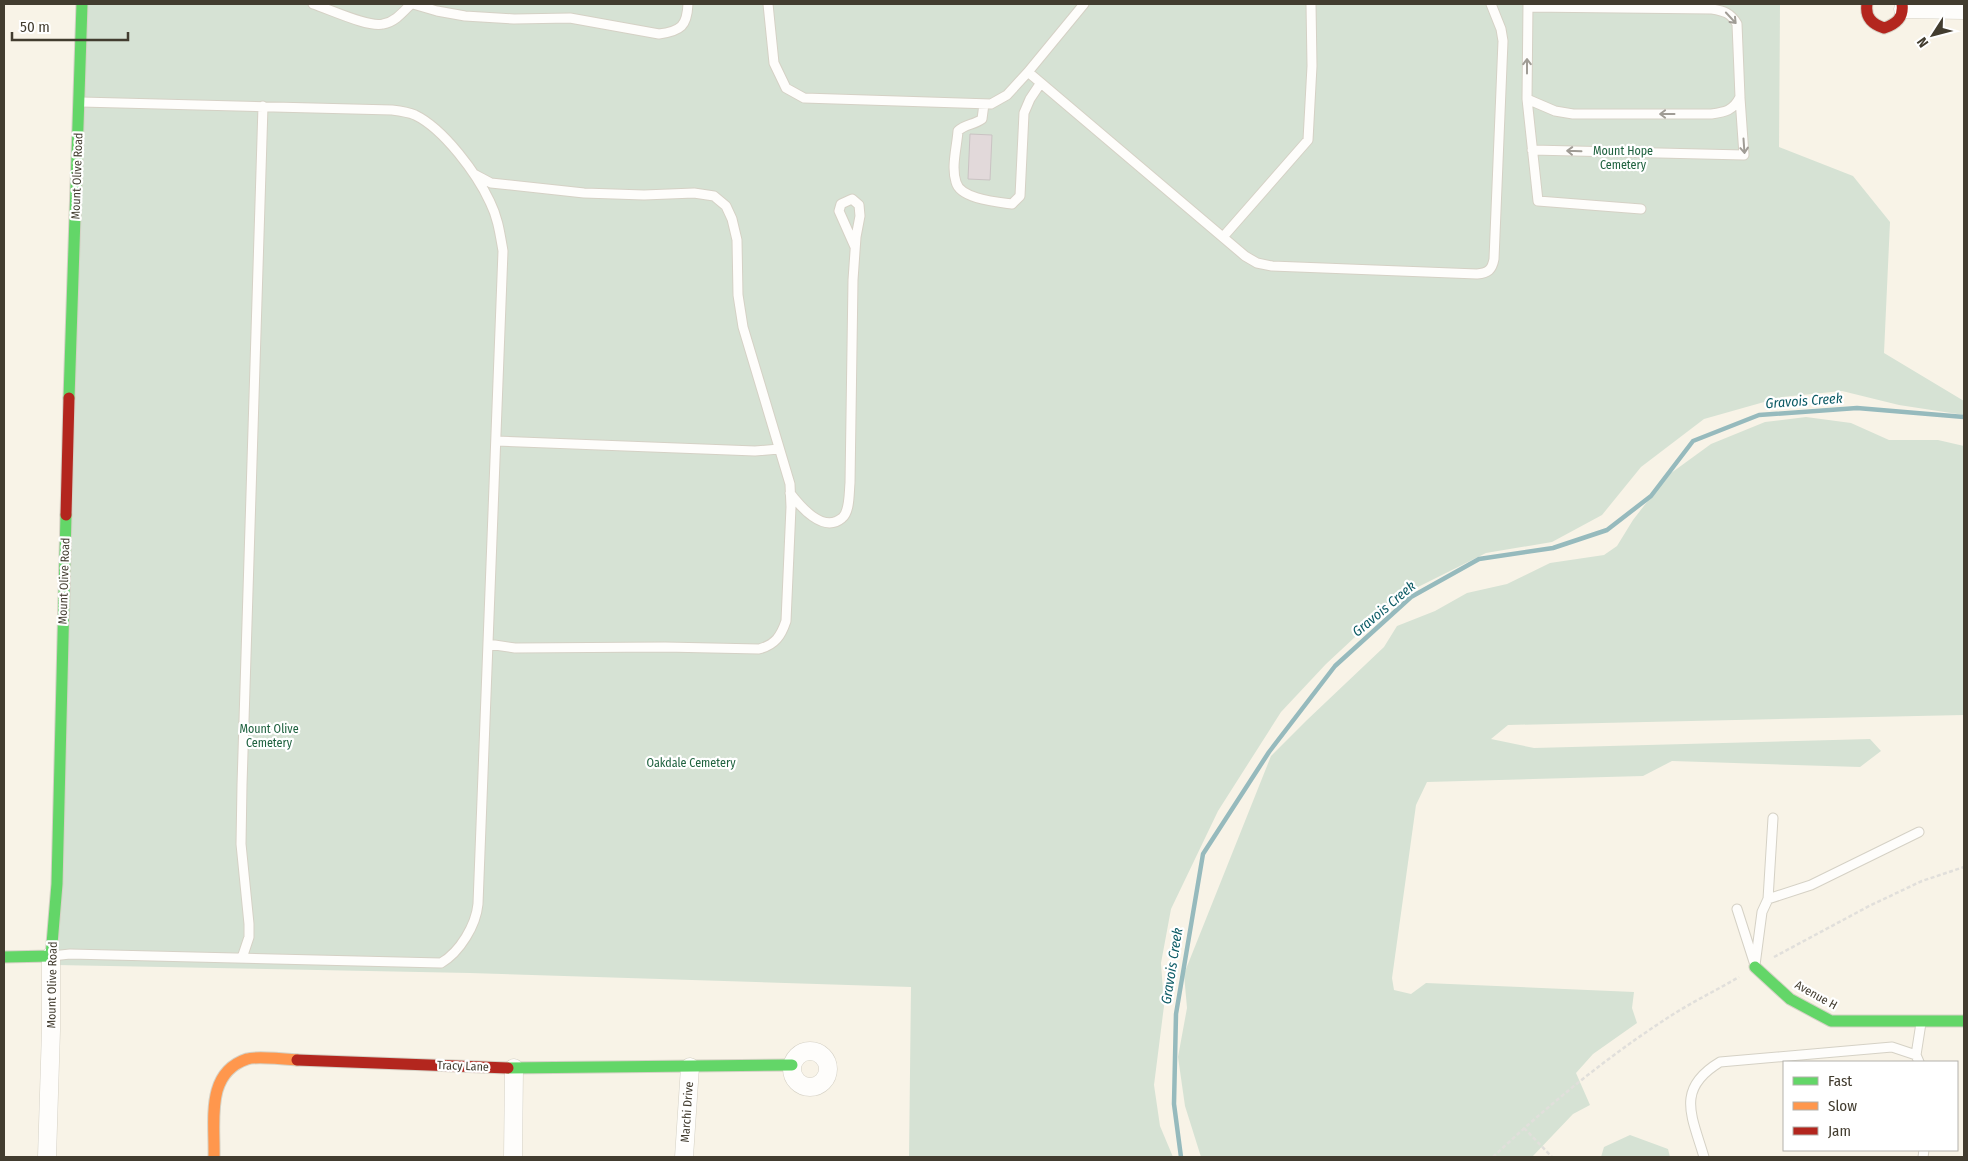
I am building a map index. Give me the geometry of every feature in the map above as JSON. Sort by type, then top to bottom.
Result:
[{"type":"street","name":"Mount Olive Road","points":[[47,1157],[51,956],[57,884],[61,653],[82,4]]},
{"type":"street","points":[[1867,4],[1867,16],[1871,22],[1884,28],[1898,22],[1902,16],[1903,6],[1964,10]]},
{"type":"street","points":[[4,956],[51,956]]},
{"type":"street","name":"Avenue H","points":[[1751,970],[1790,999],[1831,1021],[1964,1021]]},
{"type":"street","name":"Tracy Lane","points":[[214,1157],[216,1092],[219,1080],[226,1071],[248,1058],[514,1068],[792,1065]]},
{"type":"street","name":"Marchi Drive","points":[[684,1157],[690,1067]]},
{"type":"street","points":[[513,1157],[514,1068]]},
{"type":"lane","points":[[313,4],[371,24],[382,25],[400,15],[412,4],[465,16],[514,19],[570,18],[659,34],[671,33],[680,28],[686,20],[688,4]]},
{"type":"lane","points":[[768,4],[774,63],[786,88],[804,98],[984,104],[991,104],[1007,95],[1084,4]]},
{"type":"lane","points":[[1223,237],[1308,140],[1312,66],[1311,4]]},
{"type":"lane","points":[[1028,72],[1223,237],[1257,263],[1272,266],[1486,274],[1492,268],[1503,41],[1502,29],[1491,4]]},
{"type":"lane","points":[[1532,150],[1744,155],[1737,24],[1732,16],[1724,11],[1712,9],[1528,6],[1527,99],[1532,150],[1538,201],[1640,210]]},
{"type":"lane","points":[[984,104],[982,119],[976,124],[963,126],[958,131],[956,183],[963,192],[984,200],[1012,204],[1020,196],[1024,113],[1030,99],[1040,84]]},
{"type":"lane","points":[[1527,99],[1555,111],[1574,114],[1691,114],[1726,112],[1736,106],[1740,97]]},
{"type":"lane","points":[[51,956],[70,954],[441,963],[450,957],[477,917],[503,251],[498,222],[490,202],[473,174],[446,140],[428,124],[414,115],[392,110],[79,102]]},
{"type":"lane","points":[[242,958],[249,937],[241,844],[242,785],[264,106]]},
{"type":"lane","points":[[473,174],[491,183],[584,193],[644,195],[694,193],[714,196],[726,206],[732,219],[737,240],[738,295],[743,327],[790,484],[791,507],[786,621],[781,635],[770,646],[759,649],[666,647],[515,648],[488,644]]},
{"type":"lane","points":[[790,493],[801,507],[822,521],[832,522],[843,518],[846,512],[850,483],[853,280],[855,247],[860,216],[859,205],[852,199],[841,204],[839,211],[855,247]]},
{"type":"lane","points":[[496,441],[754,451],[779,449]]},
{"type":"lane","points":[[1751,970],[1762,912],[1768,899],[1773,818]]},
{"type":"lane","points":[[1768,899],[1811,885],[1919,832]]},
{"type":"lane","points":[[1737,909],[1751,970]]},
{"type":"lane","points":[[1704,1157],[1692,1115],[1690,1098],[1694,1084],[1706,1070],[1720,1062],[1892,1048],[1918,1058],[1922,1021]]},
{"type":"path","points":[[1771,959],[1871,905],[1922,881],[1964,867]]},
{"type":"path","points":[[1493,1157],[1524,1128],[1598,1067],[1672,1015],[1751,970]]},
{"type":"path","points":[[1524,1128],[1552,1157]]},
{"type":"green space","points":[[87,4],[1780,4],[1779,147],[1853,176],[1890,222],[1884,353],[1964,401],[1964,415],[1899,405],[1842,391],[1782,397],[1704,419],[1641,467],[1602,515],[1552,542],[1486,553],[1398,597],[1326,664],[1281,712],[1218,811],[1171,909],[1161,963],[1164,1006],[1154,1085],[1160,1126],[1173,1157],[909,1157],[911,987],[470,973],[56,965]]},
{"type":"green space","points":[[1806,417],[1851,423],[1889,440],[1938,440],[1964,446],[1964,715],[1508,725],[1491,739],[1534,748],[1870,739],[1881,751],[1860,767],[1672,761],[1643,776],[1427,782],[1416,805],[1392,978],[1394,990],[1411,994],[1426,983],[1634,992],[1632,1008],[1637,1023],[1593,1054],[1576,1073],[1590,1105],[1573,1114],[1532,1157],[1201,1157],[1185,1106],[1178,1057],[1187,1008],[1184,974],[1271,756],[1384,647],[1397,626],[1435,611],[1467,593],[1507,584],[1550,563],[1604,555],[1617,546],[1633,520],[1667,476],[1711,444],[1765,422]]},
{"type":"green space","points":[[1630,1135],[1668,1149],[1670,1157],[1601,1157],[1604,1147]]},
{"type":"building","points":[[970,134],[992,135],[990,180],[968,179]]},
{"type":"waterway","name":"Gravois Creek","points":[[1181,1157],[1174,1104],[1176,1014],[1203,854],[1269,752],[1335,666],[1411,597],[1479,559],[1553,548],[1607,530],[1651,496],[1693,441],[1759,415],[1857,408],[1964,417]]},
{"type":"traffic: fast","points":[[69,398],[82,4]]},
{"type":"traffic: fast","points":[[4,957],[51,956],[57,884],[66,515]]},
{"type":"traffic: fast","points":[[1755,967],[1790,999],[1831,1021],[1964,1021]]},
{"type":"traffic: fast","points":[[508,1068],[792,1065]]},
{"type":"traffic: slow","points":[[214,1157],[215,1100],[218,1087],[224,1075],[234,1066],[251,1058],[297,1060]]},
{"type":"traffic: jam","points":[[1867,4],[1867,13],[1870,19],[1884,28],[1898,20],[1902,13],[1902,4]]},
{"type":"traffic: jam","points":[[66,515],[69,398]]},
{"type":"traffic: jam","points":[[297,1060],[508,1068]]},
{"type":"park label","name":"Mount Hope Cemetery","points":[[1623,158]]},
{"type":"park label","name":"Mount Olive Cemetery","points":[[269,736]]},
{"type":"park label","name":"Oakdale Cemetery","points":[[691,763]]}]
